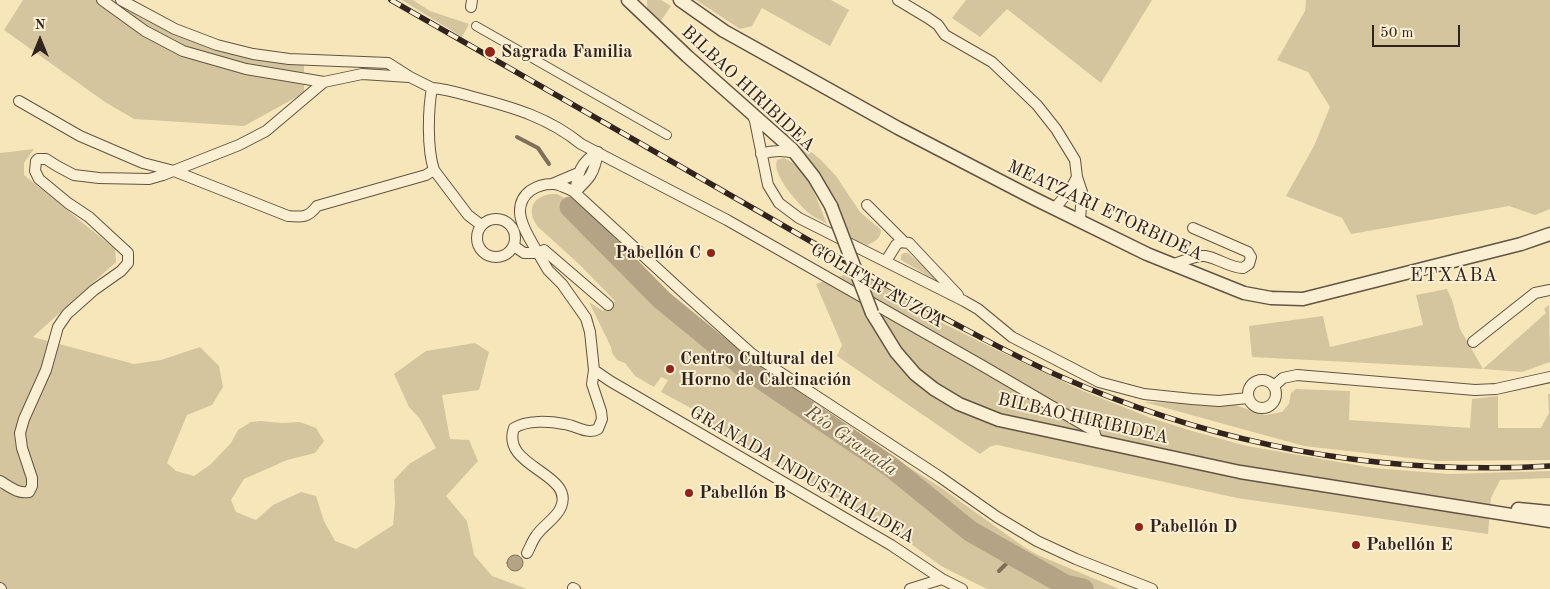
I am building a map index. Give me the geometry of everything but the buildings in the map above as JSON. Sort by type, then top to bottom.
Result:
[{"type":"street","name":"GOLIFAR AUZOA","points":[[102,0],[145,31],[183,51],[246,69],[324,82],[362,74],[410,77]]},
{"type":"street","name":"GOLIFAR AUZOA","points":[[121,0],[175,29],[217,46],[289,59],[388,63],[432,88],[446,89],[513,107],[541,119],[581,144],[727,220],[983,366],[1094,431],[1097,441]]},
{"type":"street","name":"BILBAO HIRIBIDEA","points":[[628,0],[640,5],[687,56],[752,112],[795,153],[814,177],[831,206],[872,313],[896,352],[915,374],[934,389],[959,404],[999,420],[1240,472],[1544,520]]},
{"type":"street","name":"MEATZARI ETORBIDEA","points":[[680,0],[724,31],[877,116],[1035,199],[1147,254],[1244,293],[1271,298],[1303,299],[1521,244],[1550,234]]},
{"type":"street","points":[[898,0],[938,25],[945,35],[992,62],[1037,105],[1056,129],[1075,160],[1077,177],[1082,192],[1080,220]]},
{"type":"street","points":[[476,26],[667,135]]},
{"type":"street","name":"GOLIFAR AUZOA","points":[[0,481],[22,493],[29,492],[32,486],[32,478],[22,448],[20,432],[46,370],[58,327],[67,314],[94,290],[121,271],[128,263],[128,253],[116,240],[90,217],[39,179],[34,171],[36,161],[38,159],[46,159],[74,175],[99,178],[149,179],[239,145],[266,131],[324,82]]},
{"type":"street","points":[[432,88],[430,102],[430,156],[434,170],[468,215],[482,225]]},
{"type":"street","points":[[19,101],[80,136],[143,162],[174,171],[288,216],[311,214],[317,206],[426,175],[434,170]]},
{"type":"street","points":[[752,112],[768,185],[779,203],[799,218],[964,301],[978,309],[1012,336],[1099,382],[1144,394],[1192,400],[1219,401],[1248,398]]},
{"type":"street","points":[[575,192],[580,168],[581,144]]},
{"type":"street","points":[[761,154],[783,150],[795,153]]},
{"type":"street","points":[[551,185],[580,168],[598,152]]},
{"type":"street","points":[[575,192],[588,179],[595,168],[598,152]]},
{"type":"street","name":"GOLIFAR AUZOA","points":[[595,168],[610,165],[633,170]]},
{"type":"street","points":[[1055,208],[1070,190],[1077,177]]},
{"type":"street","points":[[587,202],[588,179]]},
{"type":"street","points":[[527,554],[536,536],[561,508],[563,498],[561,491],[554,482],[516,453],[511,441],[514,428],[519,424],[536,422],[564,424],[589,431],[598,429],[602,419],[592,384],[594,370],[590,332],[586,318],[562,284],[548,270],[527,232],[520,214],[522,200],[528,191],[539,186],[556,184],[575,192],[587,202],[752,354],[940,477],[997,517],[1037,541],[1076,559],[1152,589]]},
{"type":"street","points":[[867,205],[904,242],[909,243],[964,301]]},
{"type":"street","points":[[496,218],[506,221],[514,230],[514,246],[507,253],[499,257],[484,253],[478,242],[478,231],[482,225],[496,218]]},
{"type":"street","points":[[1174,264],[1199,256],[1206,256],[1241,268],[1249,264],[1251,257],[1248,252],[1193,228]]},
{"type":"street","points":[[886,261],[896,245],[904,242]]},
{"type":"street","points":[[514,246],[524,252],[538,253],[544,250],[608,305]]},
{"type":"street","points":[[1473,342],[1535,293],[1550,290]]},
{"type":"street","name":"GRANADA INDUSTRIALDEA","points":[[594,370],[892,545],[942,579],[962,589]]},
{"type":"street","points":[[1274,386],[1283,378],[1297,375],[1475,390],[1496,389],[1550,377]]},
{"type":"street","points":[[1258,380],[1266,380],[1274,386],[1276,397],[1271,405],[1267,407],[1254,406],[1248,398],[1248,390],[1258,380]]},
{"type":"street","name":"BILBAO HIRIBIDEA","points":[[1372,493],[1550,512]]},
{"type":"street","points":[[1544,520],[1550,526]]},
{"type":"street","points":[[910,589],[942,579]]},
{"type":"shaded area","points":[[23,0],[112,0],[143,19],[218,50],[304,65],[304,93],[244,126],[134,119],[105,102],[4,30]]},
{"type":"shaded area","points":[[402,0],[413,0],[430,11],[469,24],[462,37]]},
{"type":"shaded area","points":[[647,0],[661,0],[671,6],[660,22],[647,9]]},
{"type":"shaded area","points":[[696,0],[831,0],[849,10],[830,46],[762,8],[752,26],[740,29]]},
{"type":"shaded area","points":[[966,0],[1152,0],[1101,83],[1007,9],[980,37],[952,18]]},
{"type":"shaded area","points":[[1306,0],[1550,0],[1550,209],[1535,215],[1509,206],[1351,234],[1342,218],[1286,196],[1314,146],[1330,107],[1308,72],[1277,60],[1305,11]]},
{"type":"shaded area","points":[[781,127],[821,160],[836,176],[860,212],[881,230],[880,235],[873,243],[867,245],[851,238],[835,200],[820,173],[807,155]]},
{"type":"shaded area","points":[[34,149],[24,163],[24,175],[115,249],[116,262],[33,337],[134,364],[161,360],[200,347],[219,366],[223,387],[212,405],[187,415],[167,463],[176,471],[194,476],[210,465],[231,443],[238,430],[251,422],[300,422],[316,428],[324,441],[315,453],[287,460],[244,479],[231,500],[236,512],[256,520],[273,505],[301,492],[316,496],[324,521],[335,541],[356,549],[393,525],[395,504],[394,480],[409,464],[436,448],[420,419],[409,407],[394,374],[426,351],[475,343],[489,352],[479,390],[442,395],[450,439],[469,440],[478,461],[446,496],[467,521],[474,555],[492,576],[527,589],[0,589],[0,153]]},
{"type":"shaded area","points":[[784,158],[800,169],[806,177],[827,224],[805,210],[787,189],[776,166],[777,160]]},
{"type":"shaded area","points":[[557,194],[567,199],[669,293],[748,362],[943,489],[1024,547],[1038,555],[1119,589],[987,589],[941,566],[885,525],[700,423],[700,413],[661,392],[668,380],[661,377],[654,387],[635,376],[625,363],[617,360],[612,353],[611,347],[589,302],[603,311],[615,301],[534,221],[532,215],[533,205],[545,195]]},
{"type":"shaded area","points":[[908,253],[947,287],[901,260],[901,255]]},
{"type":"shaded area","points":[[865,268],[865,274],[926,315],[1083,391],[1151,418],[1192,431],[1247,446],[1373,468],[1449,474],[1550,471],[1550,478],[1500,480],[1491,498],[1488,534],[1237,498],[997,445],[991,446],[980,454],[837,356],[842,345],[816,284]]},
{"type":"shaded area","points":[[1447,289],[1460,329],[1483,369],[1252,357],[1249,326],[1323,316],[1330,347],[1423,325],[1416,295]]},
{"type":"shaded area","points":[[1549,305],[1550,362],[1522,372],[1483,369],[1546,313],[1544,309]]},
{"type":"shaded area","points":[[1296,389],[1350,391],[1349,420],[1470,428],[1472,399],[1498,396],[1498,428],[1541,428],[1549,413],[1548,394],[1550,394],[1550,460],[1436,461],[1304,446],[1144,402],[1232,404],[1265,415],[1282,412],[1289,404],[1291,393]]},
{"type":"shaded area","points":[[512,555],[518,555],[523,560],[521,569],[512,571],[507,566],[507,560]]},
{"type":"waterway","points":[[517,137],[538,148],[549,164]]},
{"type":"waterway","name":"Río Granada","points":[[570,207],[662,300],[745,368],[891,467],[970,531],[1065,585],[1083,589]]},
{"type":"waterway","points":[[999,571],[1014,556]]},
{"type":"railway","points":[[391,0],[944,318],[1044,369],[1118,400],[1178,421],[1299,451],[1361,460],[1424,466],[1486,468],[1550,466]]},
{"type":"place","name":"Sagrada Familia","points":[[490,52]]},
{"type":"place","name":"Pabellón C","points":[[711,253]]},
{"type":"place","name":"Centro Cultural del Horno de Calcinación","points":[[670,369]]},
{"type":"place","name":"Pabellón B","points":[[689,493]]},
{"type":"place","name":"Pabellón D","points":[[1139,527]]},
{"type":"place","name":"Pabellón E","points":[[1356,545]]},
{"type":"district","name":"ETXABA","points":[[1454,276]]}]
